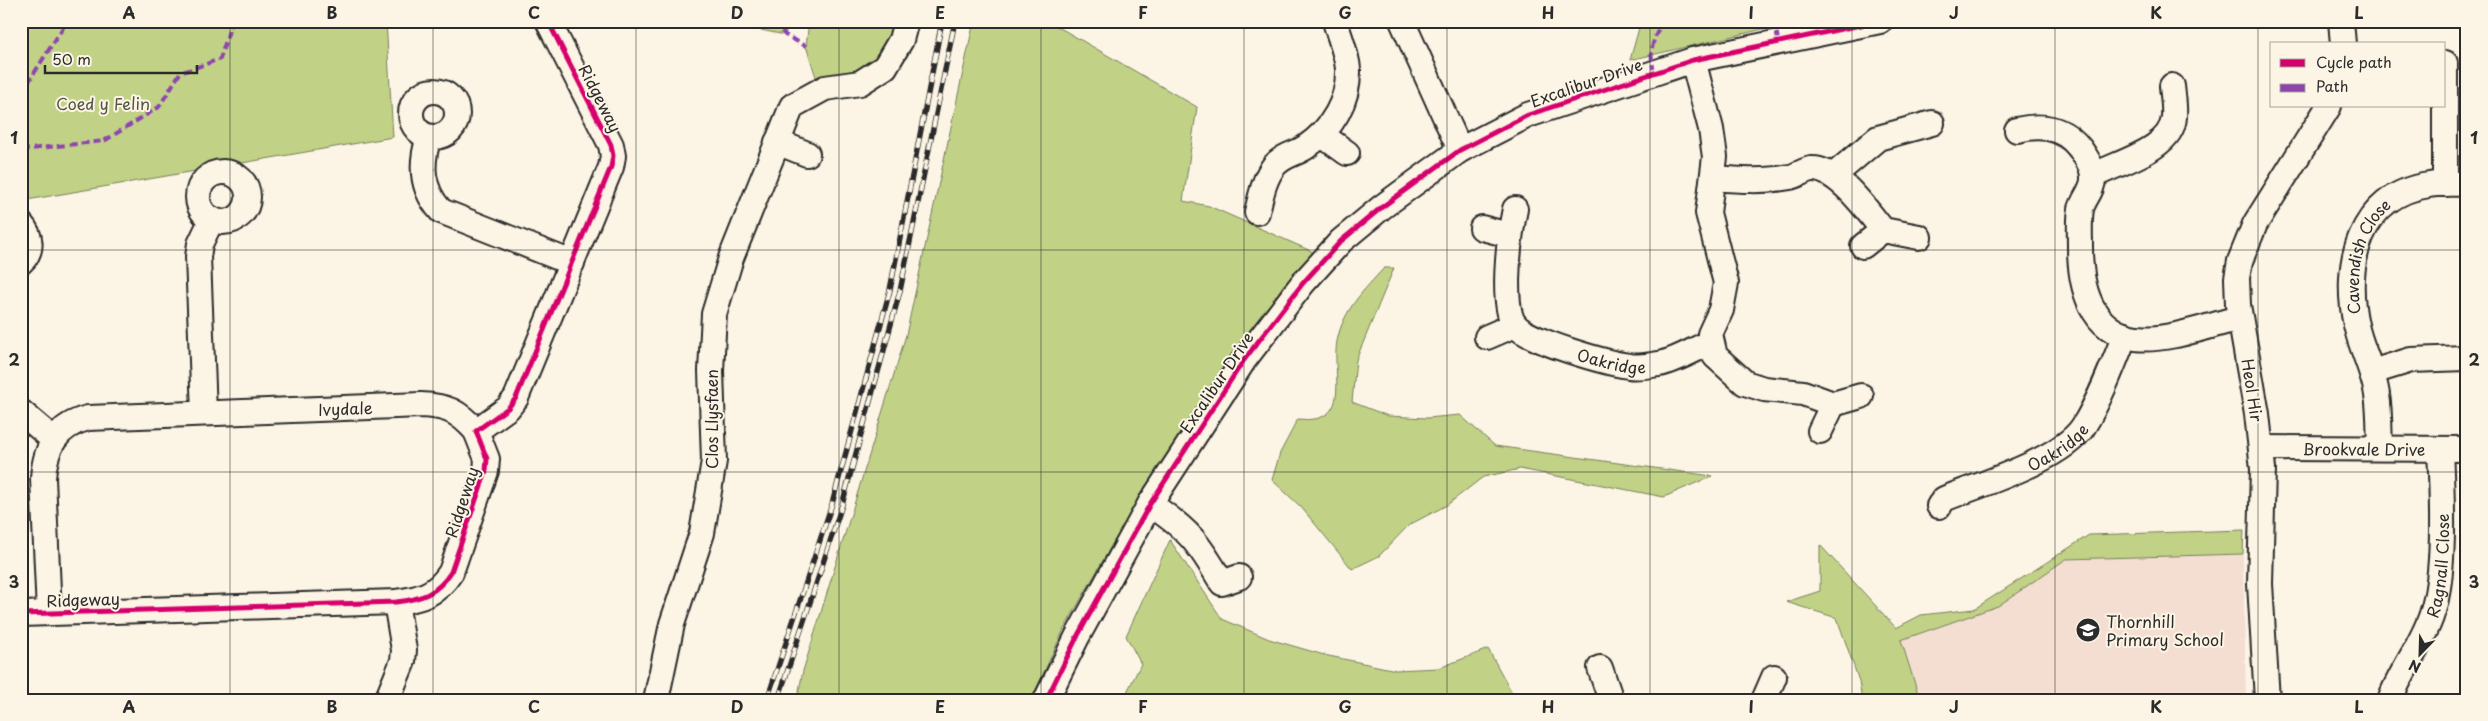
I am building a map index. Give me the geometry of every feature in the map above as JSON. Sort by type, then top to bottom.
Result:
[{"type":"street","name":"Ridgeway","points":[[21,614],[396,602],[419,600],[433,593],[444,584],[451,572],[486,471],[487,458],[476,431],[508,408],[516,398],[611,167],[613,156],[611,145],[548,21]]},
{"type":"street","name":"Clos Llysfaen","points":[[656,700],[672,624],[702,533],[714,462],[711,371],[714,314],[731,258],[792,106],[825,88],[860,83],[885,67],[901,40],[906,21]]},
{"type":"street","points":[[1257,212],[1264,184],[1275,164],[1313,142],[1335,117],[1346,95],[1348,68],[1335,21]]},
{"type":"street","points":[[1402,21],[1460,150]]},
{"type":"street","name":"Excalibur Drive","points":[[1046,700],[1077,637],[1150,504],[1244,360],[1303,283],[1341,241],[1460,150],[1528,115],[1692,60],[1880,21]]},
{"type":"street","points":[[2341,21],[2343,42]]},
{"type":"street","points":[[1692,60],[1711,129],[1715,157],[1708,213],[1726,283],[1721,310],[1710,334],[1715,356],[1745,383],[1764,389],[1803,393],[1833,404],[1861,396]]},
{"type":"street","name":"Cavendish Close","points":[[2380,448],[2377,395],[2372,372],[2357,328],[2352,300],[2352,267],[2360,238],[2375,213],[2396,196],[2428,185],[2456,184],[2446,74]]},
{"type":"street","points":[[2093,176],[2154,148],[2171,131],[2174,118],[2172,86]]},
{"type":"street","name":"Heol Hir","points":[[2267,700],[2260,584],[2263,485],[2262,448],[2240,318],[2237,278],[2240,261],[2263,211],[2328,108]]},
{"type":"street","points":[[1833,176],[1878,138],[1932,123]]},
{"type":"street","points":[[2017,130],[2032,126],[2052,127],[2064,132],[2084,153],[2093,176],[2082,208],[2080,223],[2080,271],[2092,308],[2102,320],[2125,335],[2152,338],[2240,318]]},
{"type":"street","points":[[429,137],[423,154],[422,171],[432,201],[441,211],[572,263]]},
{"type":"street","points":[[777,142],[807,154]]},
{"type":"street","points":[[1313,142],[1347,153]]},
{"type":"street","points":[[1713,178],[1754,181],[1791,177],[1812,169],[1833,176],[1852,192],[1883,230],[1919,237]]},
{"type":"street","points":[[1487,337],[1515,325],[1510,312],[1506,274],[1509,235],[1514,209]]},
{"type":"street","points":[[204,413],[198,257],[202,238],[212,219]]},
{"type":"street","points":[[21,224],[28,232],[30,240],[28,254],[21,262]]},
{"type":"street","points":[[1482,228],[1509,235]]},
{"type":"street","points":[[1863,246],[1883,230]]},
{"type":"street","name":"Oakridge","points":[[1515,325],[1536,340],[1630,367],[1661,363],[1712,342]]},
{"type":"street","name":"Oakridge","points":[[1939,506],[1944,498],[2031,464],[2072,440],[2090,414],[2125,335]]},
{"type":"street","points":[[2372,372],[2411,360],[2465,358]]},
{"type":"street","points":[[1820,431],[1833,404]]},
{"type":"street","name":"Ivydale","points":[[50,613],[43,478],[46,455],[54,440],[76,421],[88,418],[204,413],[438,406],[462,416],[476,431]]},
{"type":"street","points":[[21,412],[54,440]]},
{"type":"street","name":"Brookvale Drive","points":[[2262,448],[2467,449]]},
{"type":"street","name":"Ragnall Close","points":[[2390,700],[2398,677],[2427,628],[2436,598],[2440,554],[2440,449]]},
{"type":"street","points":[[1150,504],[1182,526],[1197,541],[1222,583],[1239,577]]},
{"type":"street","points":[[387,700],[402,661],[404,650],[396,602]]},
{"type":"street","points":[[1600,668],[1611,700]]},
{"type":"street","points":[[1764,700],[1774,678]]},
{"type":"shaded area","name":"Thornhill Primary School","points":[[2243,554],[2246,700],[1920,700],[1901,640],[1998,606],[2066,559]]},
{"type":"green space","name":"Coed y Felin","points":[[21,21],[386,21],[393,137],[21,201]]},
{"type":"green space","points":[[717,21],[789,21],[785,35]]},
{"type":"green space","points":[[809,21],[904,21],[901,40],[861,72],[817,80],[806,46]]},
{"type":"green space","points":[[974,21],[1048,21],[1197,107],[1183,201],[1209,206],[1320,255],[1284,284],[1114,541],[1064,629],[1031,700],[797,700],[803,671],[906,335]]},
{"type":"green space","points":[[1641,21],[1785,21],[1785,24],[1630,60]]},
{"type":"green space","points":[[1384,268],[1394,268],[1356,360],[1352,402],[1388,416],[1427,418],[1460,415],[1495,446],[1712,476],[1664,497],[1520,469],[1483,477],[1447,505],[1409,525],[1379,556],[1352,569],[1301,507],[1272,480],[1280,453],[1298,419],[1316,419],[1327,414],[1333,406],[1337,382],[1337,341],[1340,330],[1355,301]]},
{"type":"green space","points":[[2244,530],[2243,554],[2066,559],[1998,606],[1901,640],[1920,700],[1862,700],[1859,681],[1837,618],[1786,602],[1820,591],[1820,545],[1896,628],[1921,615],[1974,609],[2089,535]]},
{"type":"green space","points":[[1170,540],[1222,619],[1269,639],[1324,655],[1396,670],[1439,668],[1488,649],[1516,700],[1123,700],[1141,664],[1126,636]]},
{"type":"railway","points":[[767,700],[832,504],[890,290],[942,21]]},
{"type":"railway","points":[[778,700],[842,505],[900,291],[955,21]]},
{"type":"marked path","points":[[21,94],[67,21]]},
{"type":"marked path","points":[[21,150],[104,141],[159,107],[180,73],[220,59],[232,21]]},
{"type":"marked path","points":[[775,21],[785,35],[806,46]]},
{"type":"marked path","points":[[1654,72],[1652,46],[1663,21]]},
{"type":"marked path","points":[[1762,21],[1775,26]]},
{"type":"marked path","points":[[1774,21],[1779,44]]},
{"type":"cycle path","points":[[21,614],[396,602],[421,597],[440,586],[451,572],[486,471],[487,459],[476,431],[508,408],[516,398],[611,167],[613,156],[611,145],[548,21]]},
{"type":"cycle path","points":[[1046,700],[1077,637],[1150,504],[1244,360],[1303,283],[1341,241],[1382,207],[1460,150],[1528,115],[1693,60],[1880,21]]},
{"type":"place","name":"Thornhill Primary School","points":[[2088,630]]}]
